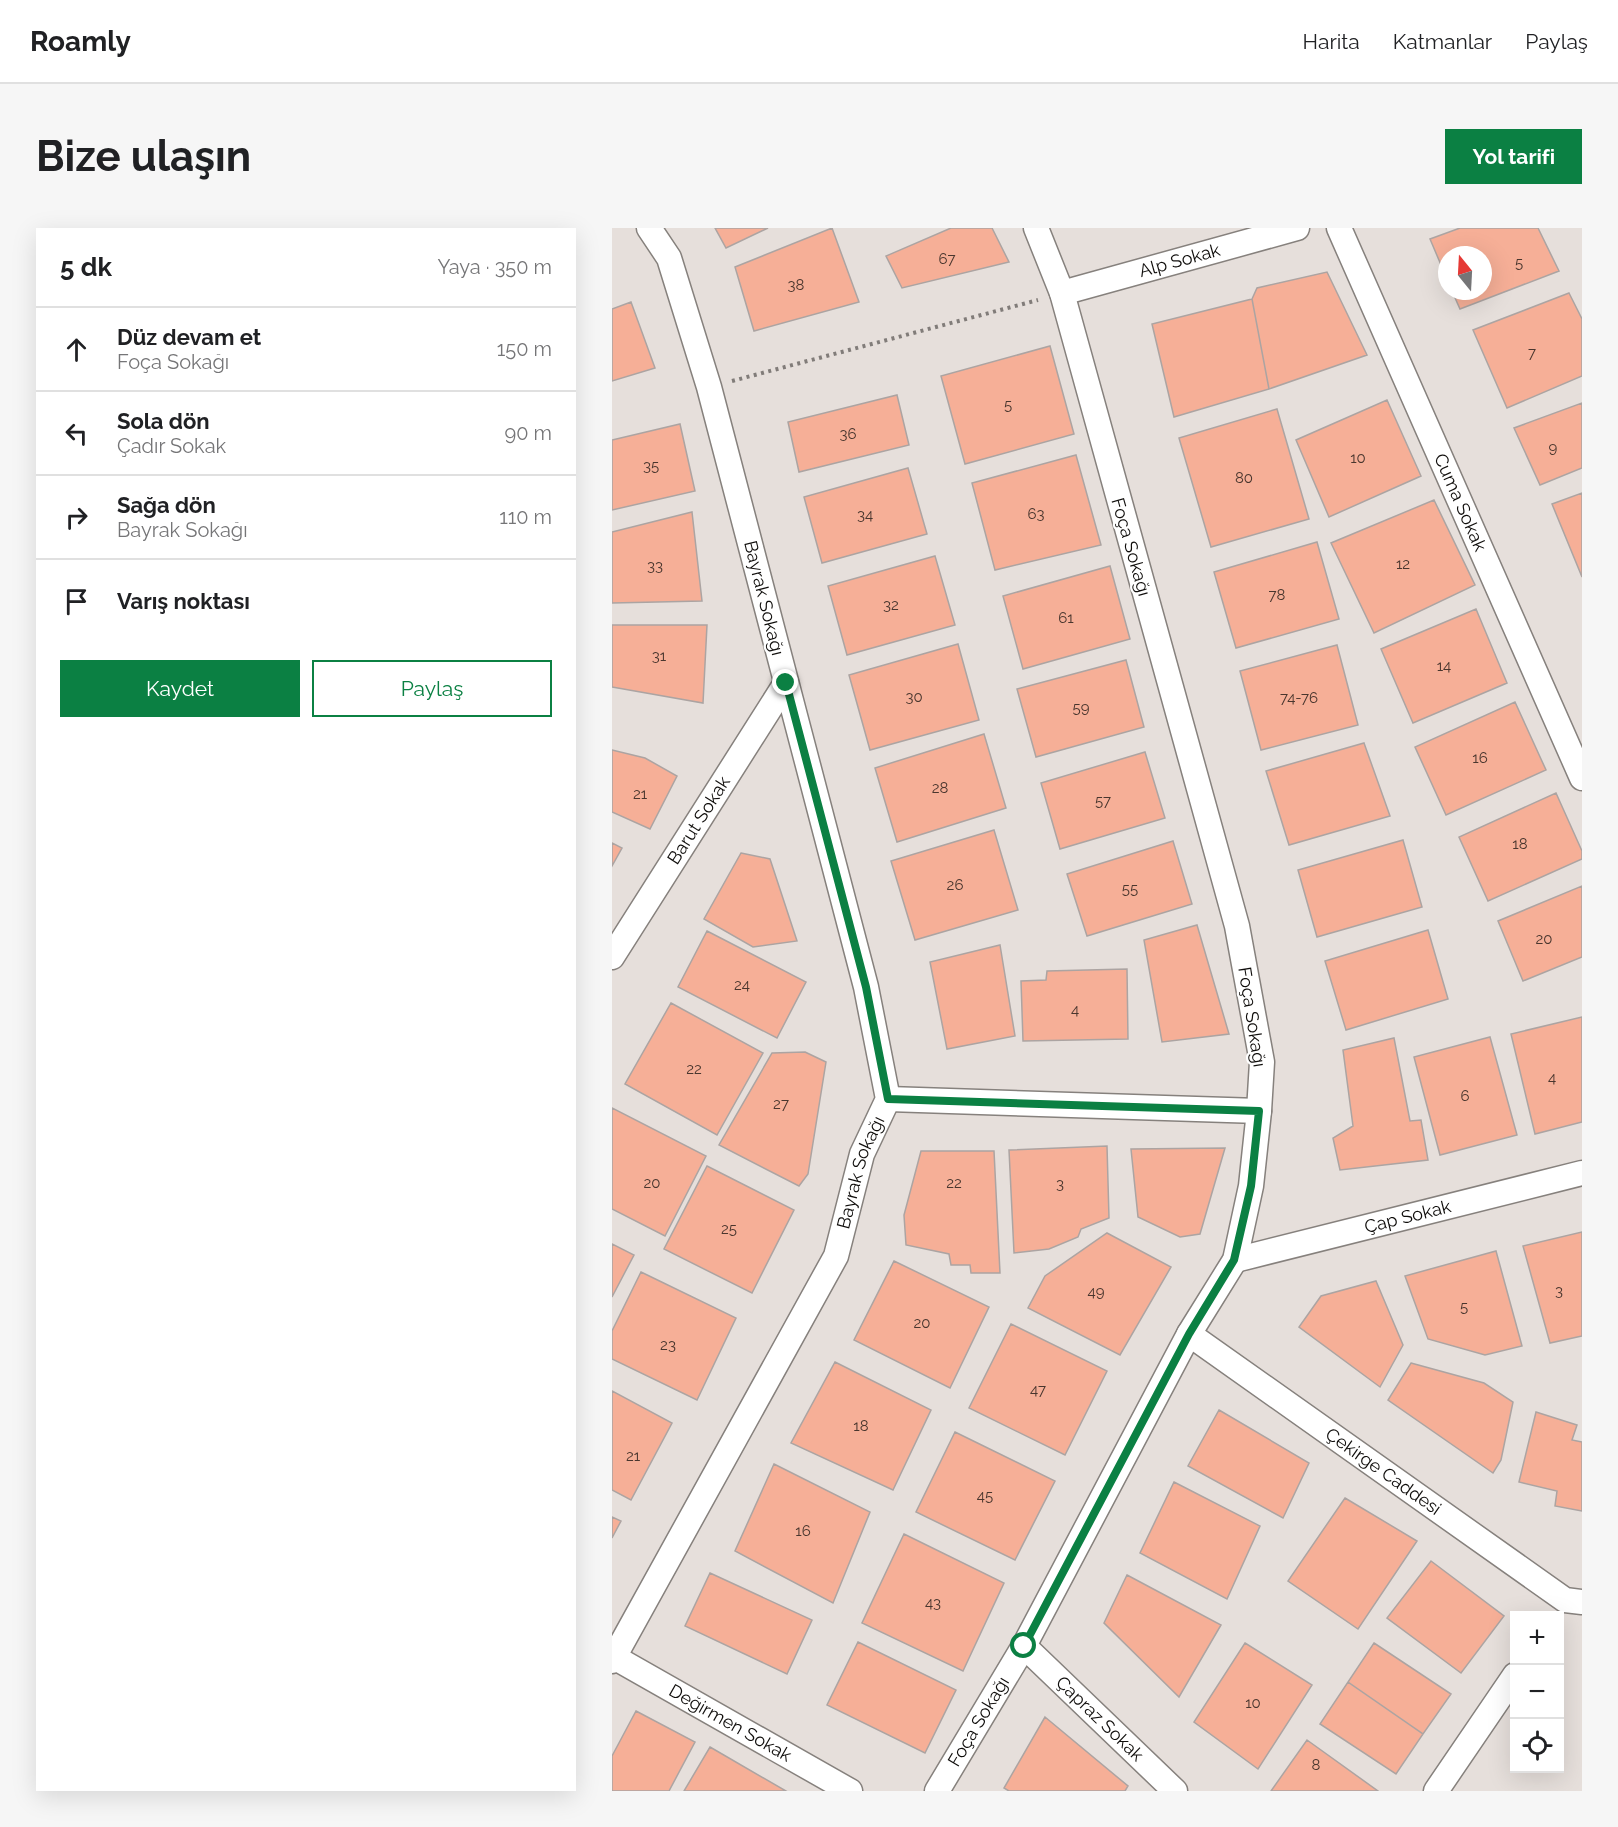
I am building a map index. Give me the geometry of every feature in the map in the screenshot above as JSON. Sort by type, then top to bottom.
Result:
[{"type":"street","name":"Bayrak Sokağı","points":[[613,1658],[836,1256],[862,1154],[888,1099],[866,987],[709,387],[669,258],[649,228]]},
{"type":"street","name":"Foça Sokağı","points":[[937,1791],[1024,1646],[1189,1334],[1234,1260],[1251,1186],[1259,1111],[1262,1062],[1237,926],[1062,293],[1036,228]]},
{"type":"street","name":"Alp Sokak","points":[[1062,293],[1297,228]]},
{"type":"street","name":"Cuma Sokak","points":[[1339,228],[1582,778]]},
{"type":"street","name":"Barut Sokak","points":[[612,957],[786,683]]},
{"type":"street","points":[[888,1099],[1259,1111]]},
{"type":"street","name":"Çap Sokak","points":[[1234,1260],[1582,1173]]},
{"type":"street","name":"Çekirge Caddesi","points":[[1189,1334],[1568,1606]]},
{"type":"street","name":"Çapraz Sokak","points":[[1024,1646],[1175,1791]]},
{"type":"street","name":"Değirmen Sokak","points":[[613,1658],[850,1791]]},
{"type":"street","points":[[1436,1791],[1510,1682]]},
{"type":"path","points":[[709,387],[1062,293]]},
{"type":"building","points":[[715,228],[768,228],[726,248]]},
{"type":"building","points":[[832,228],[859,302],[754,331],[735,267]]},
{"type":"building","points":[[951,228],[992,228],[1009,262],[902,288],[886,256]]},
{"type":"building","points":[[1460,228],[1538,228],[1559,271],[1492,297],[1492,246],[1438,246],[1438,258],[1430,239]]},
{"type":"building","points":[[1327,272],[1367,355],[1269,389],[1252,299],[1257,288]]},
{"type":"building","points":[[1569,293],[1582,319],[1582,376],[1507,408],[1473,330]]},
{"type":"building","points":[[1252,299],[1269,389],[1174,417],[1152,324]]},
{"type":"building","points":[[1456,300],[1483,300],[1460,309]]},
{"type":"building","points":[[631,302],[655,368],[612,381],[612,309]]},
{"type":"building","points":[[1050,346],[1074,434],[965,464],[941,376]]},
{"type":"building","points":[[897,395],[909,445],[799,472],[788,422]]},
{"type":"building","points":[[1387,400],[1421,476],[1329,517],[1296,440]]},
{"type":"building","points":[[1582,403],[1582,468],[1540,485],[1514,428]]},
{"type":"building","points":[[1277,409],[1309,519],[1211,547],[1179,438]]},
{"type":"building","points":[[680,424],[695,491],[612,510],[612,440]]},
{"type":"building","points":[[1076,455],[1101,545],[995,570],[972,483]]},
{"type":"building","points":[[908,468],[927,534],[822,563],[804,497]]},
{"type":"building","points":[[1582,493],[1582,577],[1552,504]]},
{"type":"building","points":[[1434,500],[1475,585],[1374,633],[1331,543]]},
{"type":"building","points":[[692,512],[702,601],[612,603],[612,532]]},
{"type":"building","points":[[1317,542],[1339,619],[1236,648],[1214,572]]},
{"type":"building","points":[[935,556],[955,625],[847,655],[828,586]]},
{"type":"building","points":[[1110,566],[1130,639],[1023,669],[1003,596]]},
{"type":"building","points":[[1476,609],[1507,683],[1413,723],[1381,649]]},
{"type":"building","points":[[612,625],[707,625],[703,703],[612,687]]},
{"type":"building","points":[[958,644],[979,720],[870,750],[849,675]]},
{"type":"building","points":[[1337,645],[1358,725],[1261,750],[1240,671]]},
{"type":"building","points":[[1126,660],[1144,727],[1036,757],[1017,689]]},
{"type":"building","points":[[1515,702],[1546,770],[1446,815],[1415,747]]},
{"type":"building","points":[[984,734],[1006,808],[897,842],[875,768]]},
{"type":"building","points":[[1364,743],[1390,816],[1289,845],[1266,771]]},
{"type":"building","points":[[612,750],[645,758],[677,776],[650,829],[612,812]]},
{"type":"building","points":[[1145,752],[1165,818],[1060,849],[1041,783]]},
{"type":"building","points":[[1556,793],[1582,851],[1582,859],[1488,901],[1459,837]]},
{"type":"building","points":[[994,830],[1018,910],[915,940],[891,861]]},
{"type":"building","points":[[1403,840],[1422,907],[1317,937],[1298,870]]},
{"type":"building","points":[[1173,841],[1192,904],[1087,936],[1067,874]]},
{"type":"building","points":[[612,843],[622,848],[612,866]]},
{"type":"building","points":[[741,853],[770,859],[797,941],[753,947],[704,919]]},
{"type":"building","points":[[1582,886],[1582,957],[1523,981],[1498,921]]},
{"type":"building","points":[[1197,925],[1229,1034],[1162,1042],[1144,940]]},
{"type":"building","points":[[1428,930],[1448,999],[1346,1030],[1325,961]]},
{"type":"building","points":[[707,931],[806,982],[777,1038],[678,987]]},
{"type":"building","points":[[1000,945],[1015,1036],[947,1049],[930,962]]},
{"type":"building","points":[[1127,969],[1128,1039],[1023,1041],[1021,981],[1046,980],[1047,971]]},
{"type":"building","points":[[671,1003],[763,1053],[717,1135],[625,1084]]},
{"type":"building","points":[[1582,1017],[1582,1122],[1535,1134],[1511,1034]]},
{"type":"building","points":[[1490,1037],[1517,1135],[1440,1155],[1414,1057]]},
{"type":"building","points":[[1394,1038],[1410,1121],[1421,1120],[1428,1160],[1340,1170],[1333,1138],[1353,1126],[1343,1050]]},
{"type":"building","points":[[805,1052],[826,1062],[808,1174],[799,1186],[719,1145],[772,1053]]},
{"type":"building","points":[[612,1108],[706,1156],[665,1236],[612,1209]]},
{"type":"building","points":[[1107,1146],[1109,1218],[1081,1229],[1078,1237],[1049,1249],[1014,1253],[1009,1150]]},
{"type":"building","points":[[1225,1148],[1200,1234],[1180,1237],[1138,1217],[1131,1149]]},
{"type":"building","points":[[921,1151],[994,1151],[1000,1273],[971,1273],[970,1265],[951,1265],[949,1254],[906,1245],[904,1215]]},
{"type":"building","points":[[707,1166],[794,1210],[752,1293],[664,1249]]},
{"type":"building","points":[[1582,1232],[1582,1336],[1550,1343],[1523,1246]]},
{"type":"building","points":[[1107,1233],[1171,1267],[1120,1355],[1028,1308],[1045,1276]]},
{"type":"building","points":[[612,1244],[634,1255],[612,1297]]},
{"type":"building","points":[[1496,1251],[1522,1346],[1485,1355],[1428,1339],[1405,1276]]},
{"type":"building","points":[[894,1261],[989,1307],[950,1388],[854,1340]]},
{"type":"building","points":[[641,1272],[736,1318],[697,1400],[612,1359],[612,1331]]},
{"type":"building","points":[[1376,1281],[1403,1345],[1380,1387],[1299,1327],[1321,1296]]},
{"type":"building","points":[[1011,1324],[1107,1371],[1065,1455],[969,1408]]},
{"type":"building","points":[[835,1362],[931,1410],[893,1490],[791,1443]]},
{"type":"building","points":[[1411,1363],[1484,1383],[1513,1402],[1501,1460],[1493,1473],[1388,1400]]},
{"type":"building","points":[[612,1391],[672,1423],[631,1500],[612,1490]]},
{"type":"building","points":[[1219,1410],[1309,1463],[1283,1518],[1188,1466]]},
{"type":"building","points":[[1536,1412],[1577,1425],[1572,1440],[1582,1442],[1582,1511],[1555,1506],[1557,1491],[1519,1482]]},
{"type":"building","points":[[955,1432],[1055,1481],[1015,1560],[916,1512]]},
{"type":"building","points":[[774,1464],[870,1512],[833,1603],[735,1551]]},
{"type":"building","points":[[1174,1482],[1260,1526],[1227,1599],[1140,1553]]},
{"type":"building","points":[[1345,1498],[1417,1541],[1358,1629],[1288,1581]]},
{"type":"building","points":[[612,1517],[621,1521],[612,1538]]},
{"type":"building","points":[[904,1534],[1004,1583],[963,1671],[862,1623]]},
{"type":"building","points":[[1431,1561],[1504,1616],[1461,1673],[1387,1618]]},
{"type":"building","points":[[710,1573],[812,1620],[787,1674],[685,1626]]},
{"type":"building","points":[[1127,1575],[1221,1625],[1179,1697],[1104,1623]]},
{"type":"building","points":[[858,1642],[956,1690],[925,1753],[827,1705]]},
{"type":"building","points":[[1245,1643],[1312,1685],[1258,1769],[1194,1722]]},
{"type":"building","points":[[1374,1643],[1451,1694],[1423,1734],[1348,1682]]},
{"type":"building","points":[[1348,1682],[1423,1734],[1396,1774],[1320,1724]]},
{"type":"building","points":[[636,1711],[695,1742],[669,1791],[612,1791],[612,1756]]},
{"type":"building","points":[[1045,1717],[1128,1786],[1125,1791],[1009,1791],[1004,1788]]},
{"type":"building","points":[[1307,1740],[1378,1791],[1271,1791]]},
{"type":"building","points":[[710,1747],[786,1791],[684,1791]]},
{"type":"route","points":[[786,683],[866,987],[888,1099],[1259,1111],[1251,1186],[1234,1260],[1189,1334],[1024,1646]]}]
